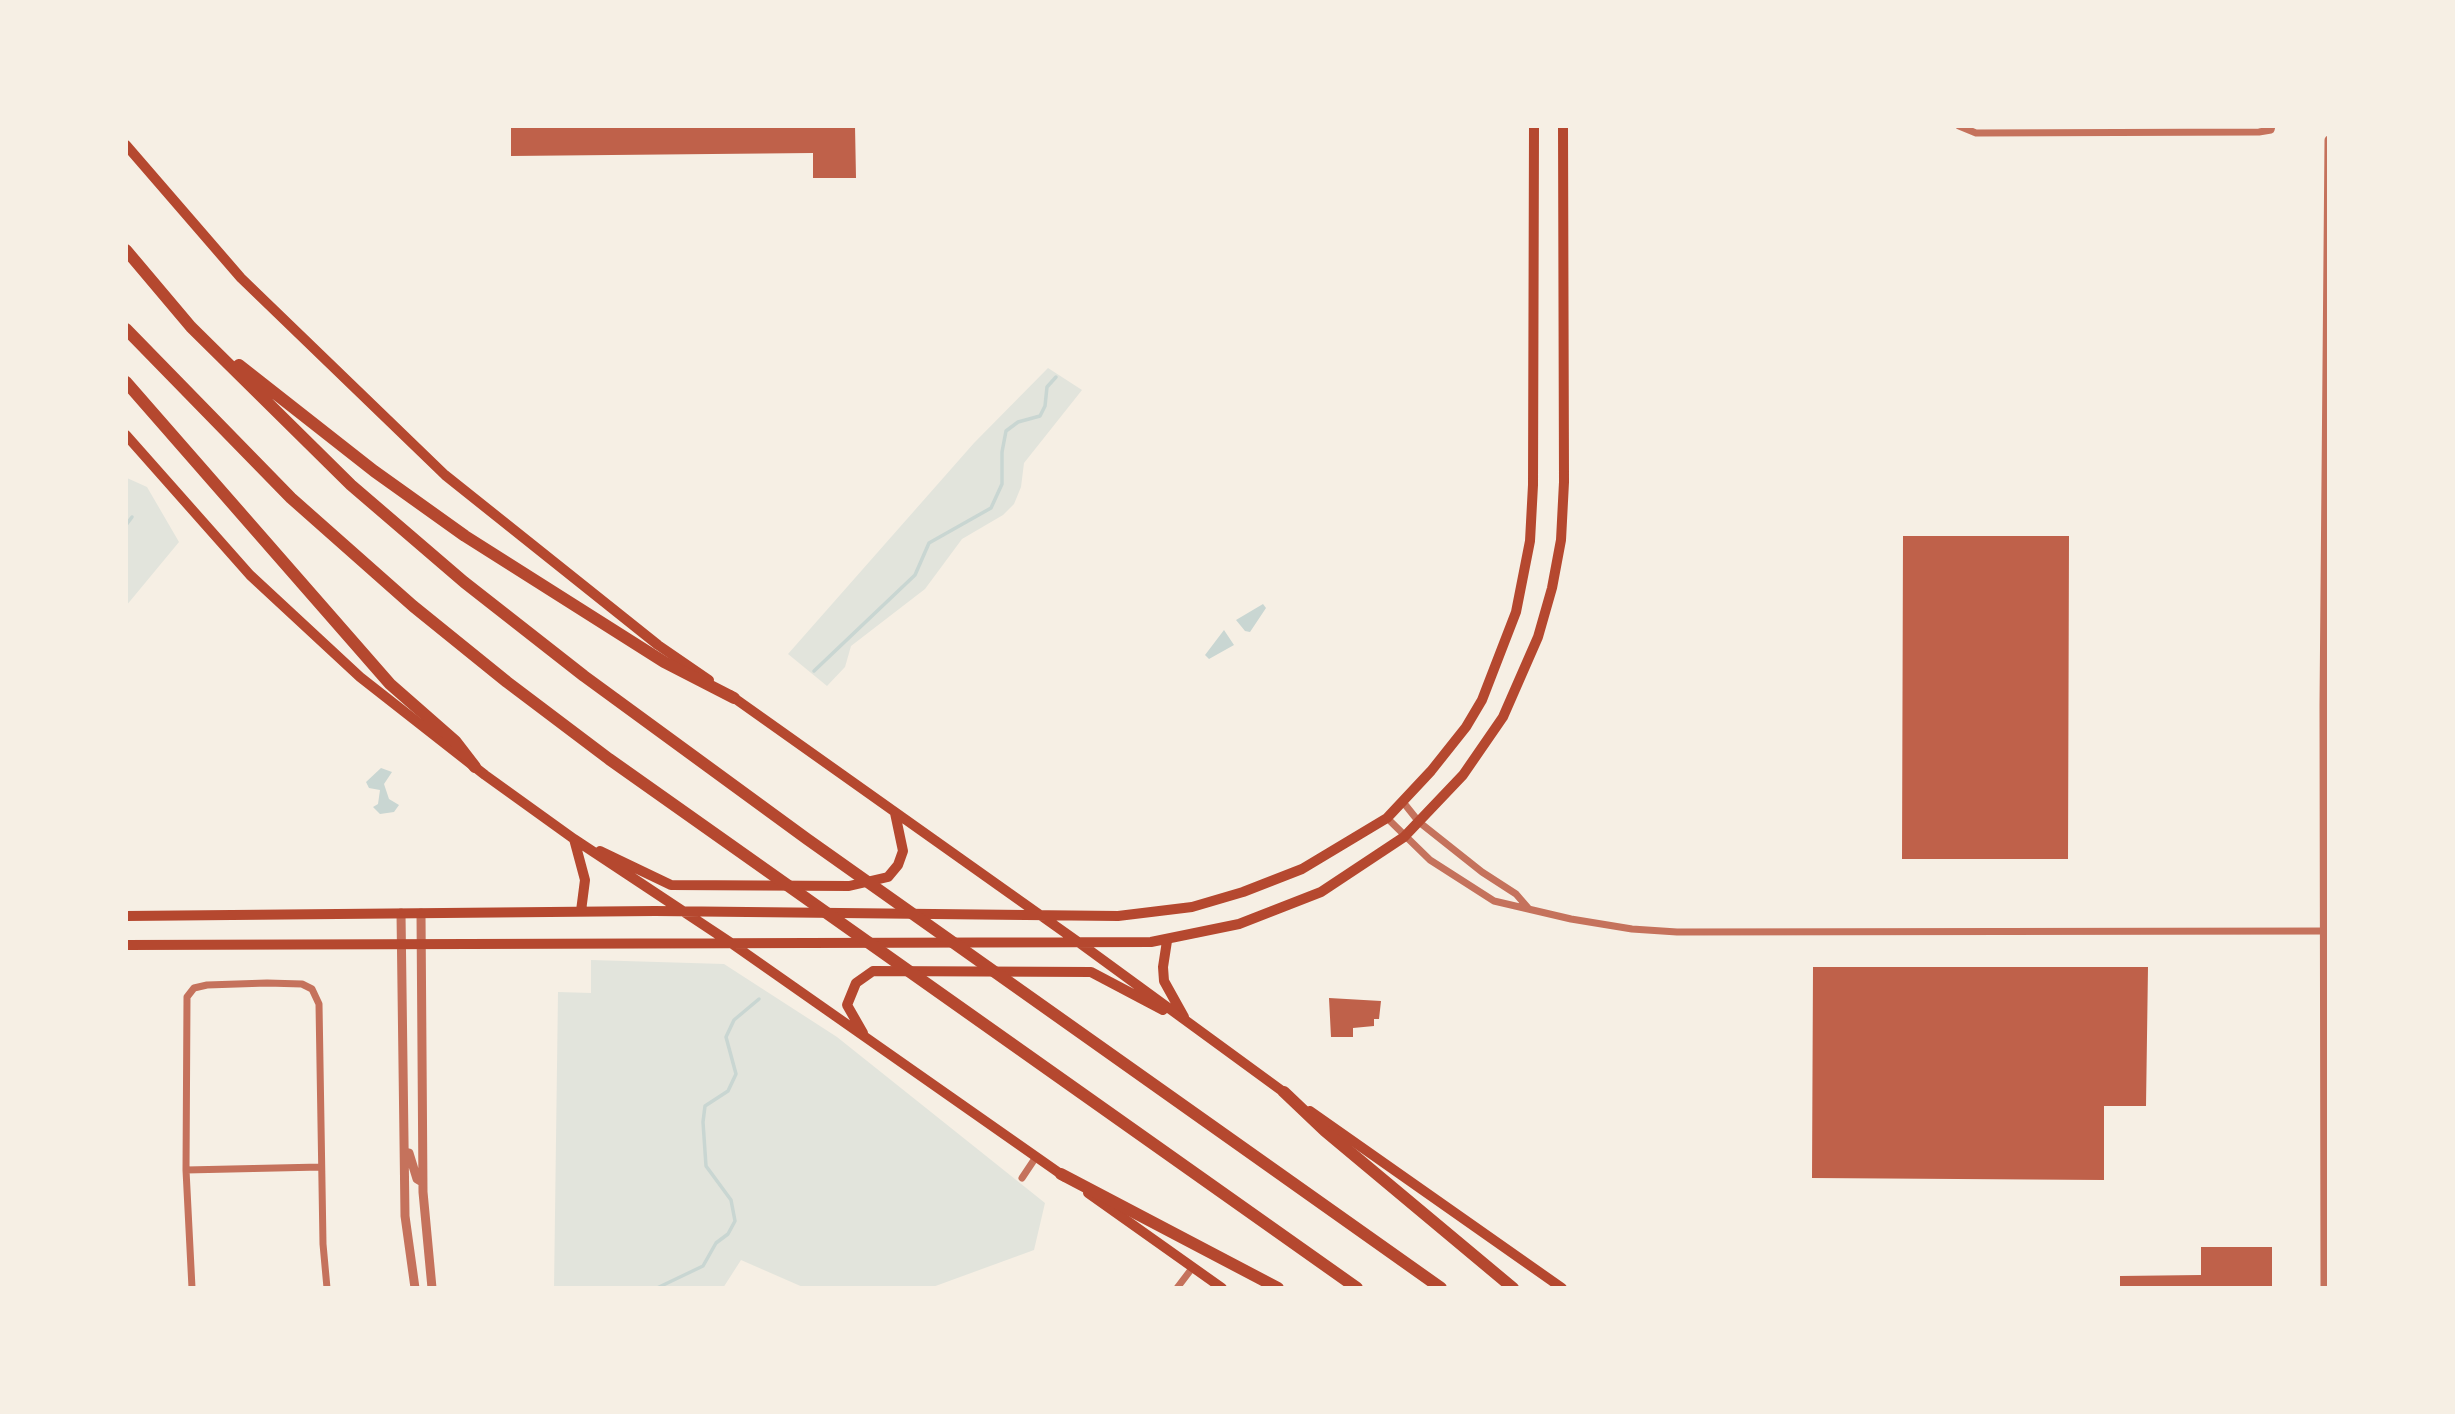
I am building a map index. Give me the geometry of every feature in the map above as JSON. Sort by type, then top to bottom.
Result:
[{"type":"highway","points":[[126,250],[191,327],[351,485],[464,582],[584,676],[807,839],[1441,1288]]},
{"type":"highway","points":[[191,327],[374,471],[465,536],[664,662],[734,698]]},
{"type":"highway","points":[[126,329],[258,467],[413,606],[551,716],[1357,1288]]},
{"type":"highway","points":[[126,382],[390,684],[454,741],[475,767]]},
{"type":"highway","points":[[1284,1093],[1434,1224],[1513,1288]]},
{"type":"highway","points":[[1062,1174],[1278,1288]]},
{"type":"main road","points":[[126,916],[581,911],[1122,915],[1200,904],[1289,875],[1387,818],[1403,802],[1466,727],[1482,701],[1508,635],[1523,584],[1530,541],[1533,485],[1534,126]]},
{"type":"main road","points":[[126,945],[401,942],[1081,944],[1167,941],[1238,924],[1304,901],[1348,876],[1404,838],[1462,775],[1503,717],[1538,637],[1552,588],[1561,540],[1564,482],[1563,126]]},
{"type":"main road","points":[[126,145],[241,278],[444,475],[658,645],[1081,944],[1284,1093],[1562,1288]]},
{"type":"main road","points":[[126,435],[250,575],[318,640],[475,767],[574,839],[731,943],[1222,1288]]},
{"type":"main road","points":[[574,839],[671,885],[849,886],[888,877],[898,865],[903,851],[902,835],[895,813]]},
{"type":"main road","points":[[574,839],[585,880],[581,911]]},
{"type":"main road","points":[[1167,941],[1164,981],[1188,1023]]},
{"type":"main road","points":[[869,1041],[852,1018],[847,1005],[856,983],[873,971],[1091,972],[1188,1023]]},
{"type":"street","points":[[1959,126],[1976,134],[2271,128]]},
{"type":"street","points":[[2325,1288],[2328,931],[2324,730],[2329,140]]},
{"type":"street","points":[[1403,802],[1419,822],[1482,872],[1516,894],[1529,910]]},
{"type":"street","points":[[1387,818],[1404,838],[1430,860],[1484,895],[1529,910],[1619,927],[1677,932],[2328,931]]},
{"type":"street","points":[[401,913],[405,1216],[415,1288]]},
{"type":"street","points":[[421,913],[422,1182],[432,1288]]},
{"type":"street","points":[[192,1288],[186,1170],[187,997],[194,988],[207,985],[302,984],[312,989],[319,1004],[321,1167],[327,1288]]},
{"type":"street","points":[[405,1138],[417,1179],[422,1182]]},
{"type":"street","points":[[1022,1178],[1036,1157]]},
{"type":"street","points":[[186,1170],[321,1167]]},
{"type":"street","points":[[1177,1288],[1193,1267]]},
{"type":"shaded area","points":[[1048,368],[1082,390],[1024,463],[1021,487],[1014,504],[1003,515],[962,539],[925,589],[851,646],[845,667],[827,686],[788,654],[974,443]]},
{"type":"shaded area","points":[[127,478],[147,487],[179,542],[126,606]]},
{"type":"shaded area","points":[[1263,604],[1266,608],[1250,632],[1245,631],[1236,620]]},
{"type":"shaded area","points":[[1224,630],[1234,645],[1209,659],[1205,655]]},
{"type":"shaded area","points":[[381,768],[392,772],[384,784],[389,799],[399,805],[394,812],[380,814],[373,807],[378,804],[380,790],[369,788],[366,782]]},
{"type":"shaded area","points":[[591,960],[724,964],[837,1037],[1045,1203],[1034,1250],[930,1288],[805,1288],[741,1260],[723,1288],[554,1288],[558,992],[591,993]]},
{"type":"building","points":[[511,126],[855,126],[856,178],[813,178],[813,153],[511,156]]},
{"type":"building","points":[[1903,536],[2069,536],[2068,859],[1902,859]]},
{"type":"building","points":[[1813,967],[2148,967],[2146,1106],[2104,1106],[2104,1180],[1812,1178]]},
{"type":"building","points":[[1329,998],[1381,1001],[1379,1019],[1374,1019],[1374,1026],[1353,1028],[1353,1037],[1331,1037]]},
{"type":"building","points":[[2201,1247],[2272,1247],[2272,1288],[2120,1288],[2120,1276],[2201,1275]]},
{"type":"waterway","points":[[814,671],[915,575],[929,543],[991,508],[1002,484],[1002,452],[1006,431],[1018,422],[1040,416],[1045,406],[1047,387],[1056,377]]},
{"type":"waterway","points":[[126,525],[132,517]]},
{"type":"waterway","points":[[657,1288],[703,1266],[716,1243],[728,1234],[735,1221],[731,1200],[706,1166],[703,1122],[705,1106],[728,1091],[736,1074],[726,1037],[734,1020],[759,999]]}]
